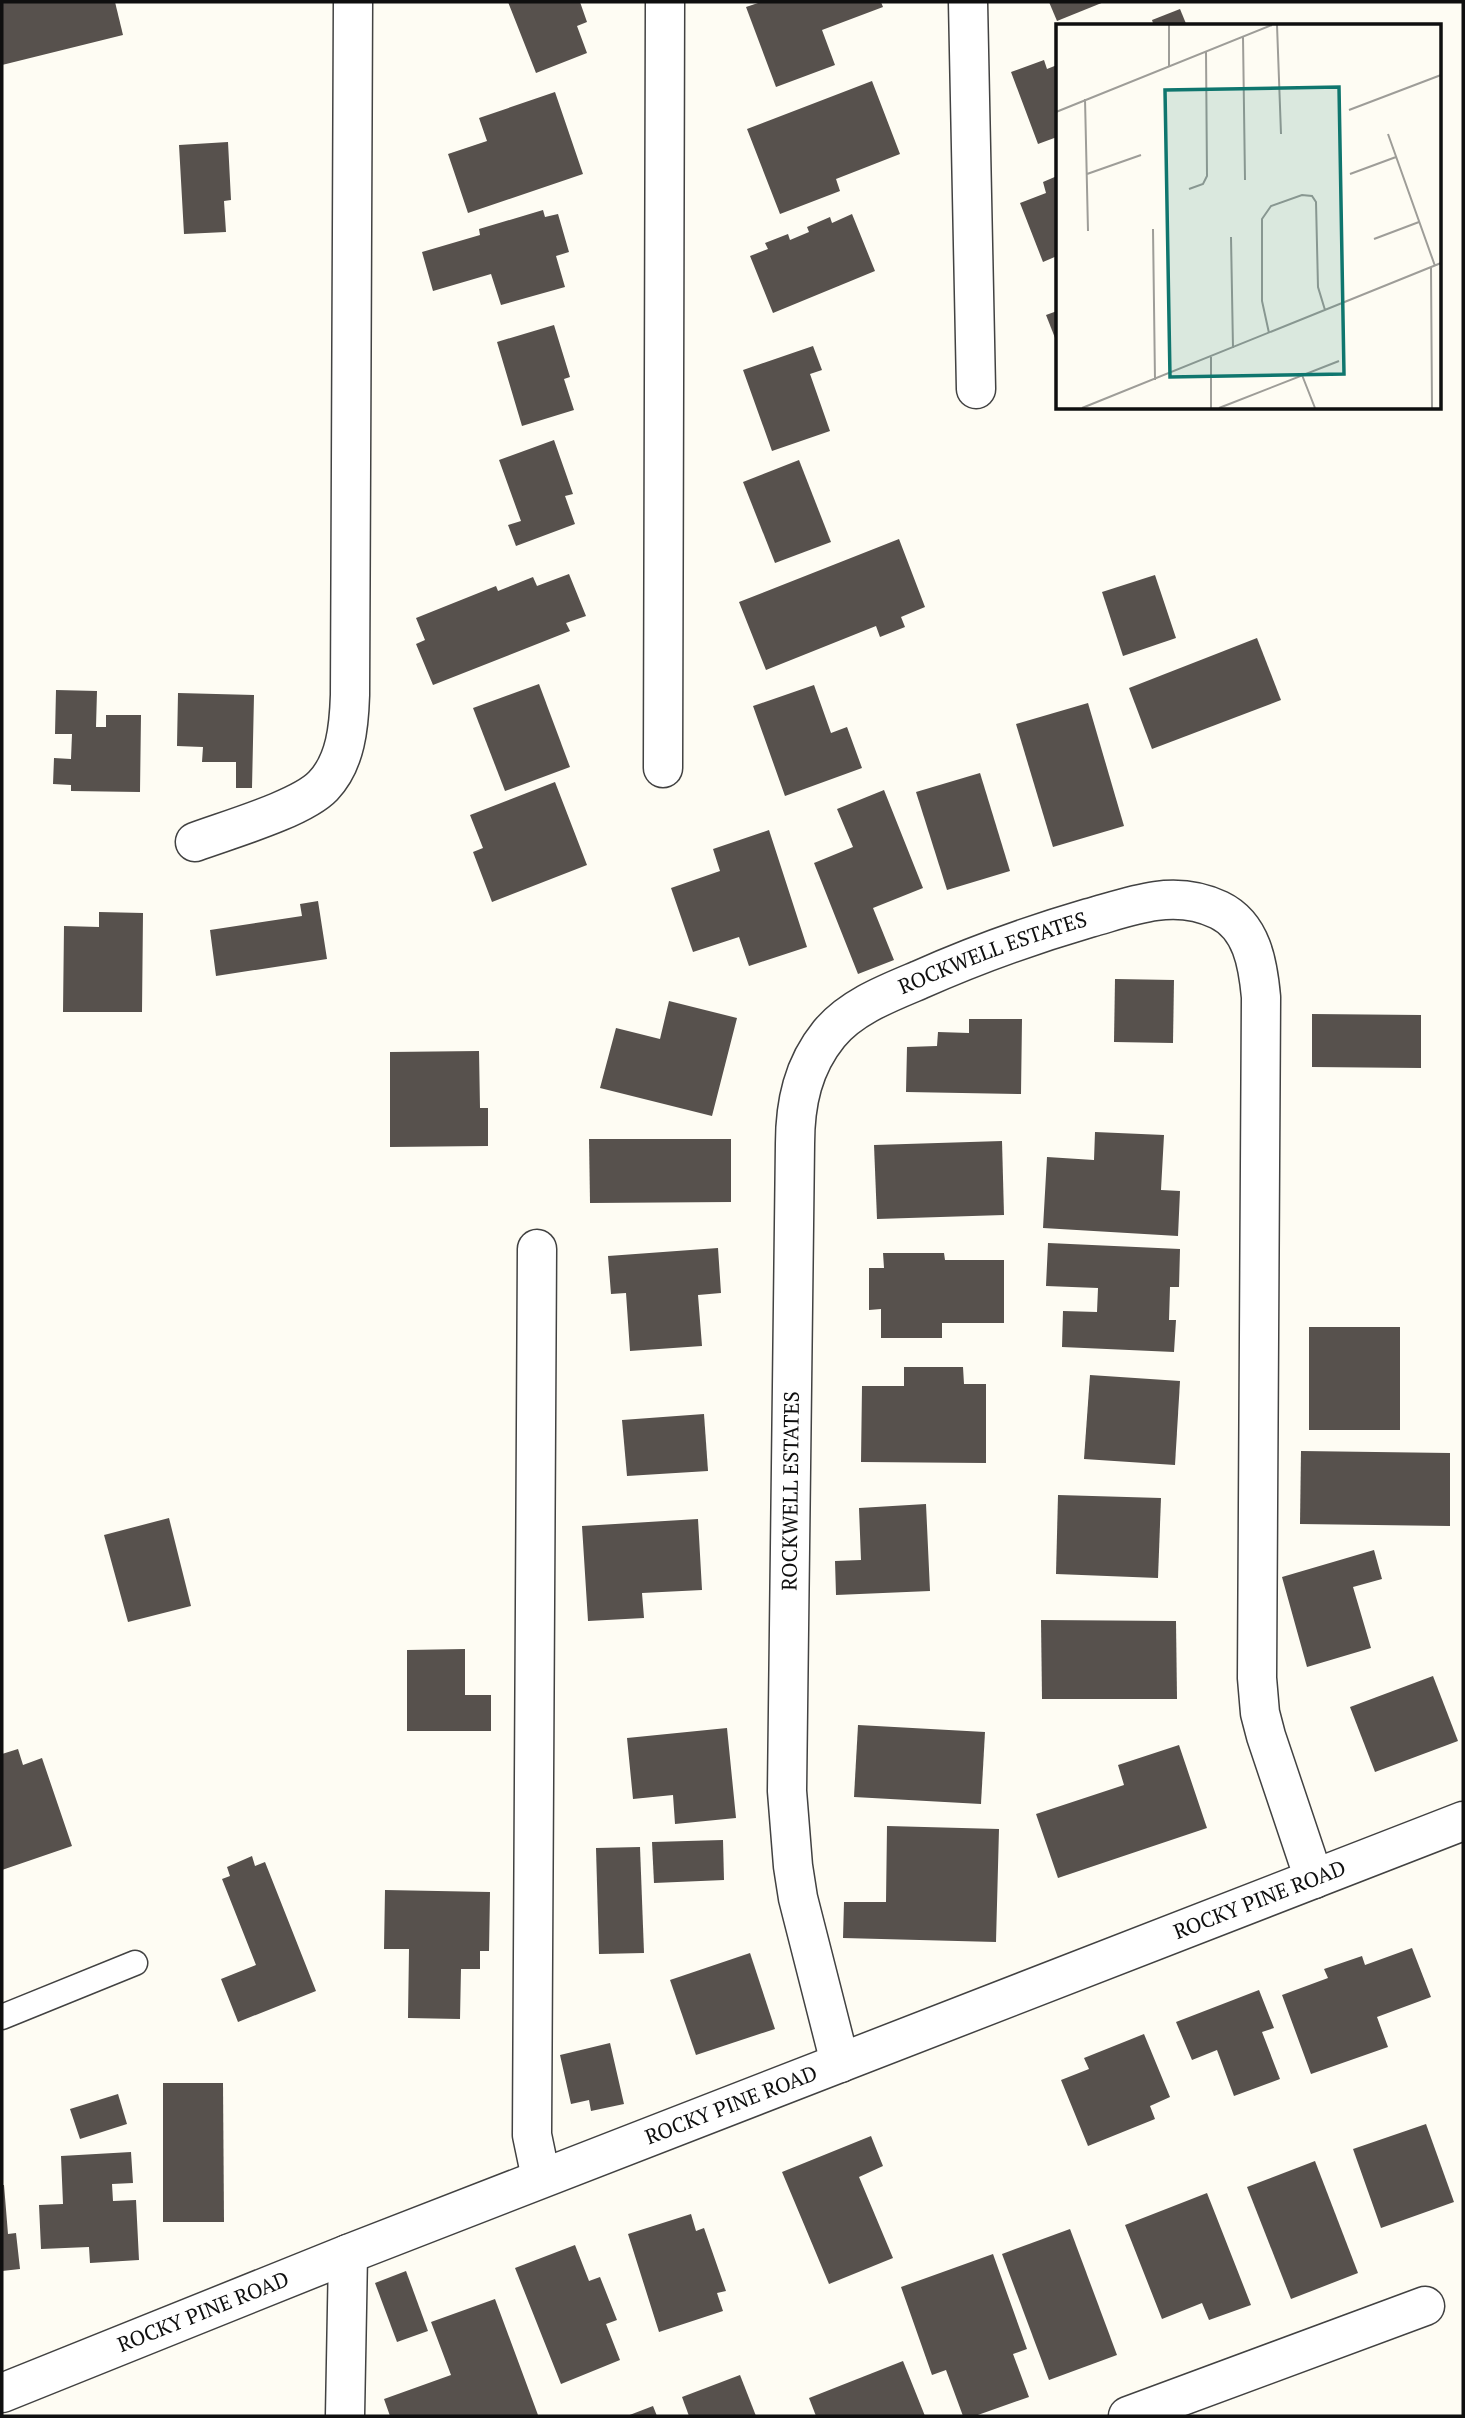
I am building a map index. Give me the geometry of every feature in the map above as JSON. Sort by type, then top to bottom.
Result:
[{"type":"street","points":[[195,842],[306,799],[323,786],[339,761],[347,731],[350,681],[353,2]]},
{"type":"street","points":[[663,768],[664,2]]},
{"type":"street","points":[[968,2],[976,389]]},
{"type":"street","name":"ROCKWELL ESTATES","points":[[840,2063],[798,1898],[787,1791],[794,1144],[798,1097],[815,1053],[831,1032],[879,997],[980,953],[1044,931],[1151,902],[1179,900],[1221,911],[1239,926],[1247,937],[1258,970],[1261,997],[1257,1678],[1260,1713],[1266,1736],[1314,1879]]},
{"type":"street","points":[[537,1249],[532,2135],[541,2178]]},
{"type":"street","name":"ROCKY PINE ROAD","points":[[2,2393],[541,2178],[1463,1822]]},
{"type":"street","points":[[345,2416],[348,2254]]},
{"type":"street","points":[[1129,2416],[1425,2306]]},
{"type":"lane","points":[[2,2017],[135,1963]]},
{"type":"building","points":[[2,2],[115,2],[123,35],[2,65]]},
{"type":"building","points":[[508,2],[580,2],[587,22],[577,26],[587,53],[536,73]]},
{"type":"building","points":[[761,2],[881,2],[883,7],[822,30],[835,65],[776,87],[746,7]]},
{"type":"building","points":[[1049,2],[1104,2],[1057,21]]},
{"type":"building","points":[[1180,9],[1186,24],[1153,24],[1152,20]]},
{"type":"building","points":[[1044,60],[1047,69],[1056,65],[1056,137],[1038,144],[1011,72]]},
{"type":"building","points":[[872,81],[900,154],[836,179],[840,191],[780,214],[747,129]]},
{"type":"building","points":[[555,92],[583,174],[468,213],[448,154],[487,141],[479,118]]},
{"type":"building","points":[[228,142],[231,200],[224,201],[226,232],[184,234],[179,145]]},
{"type":"building","points":[[1056,176],[1056,256],[1043,262],[1020,203],[1046,193],[1043,182]]},
{"type":"building","points":[[543,210],[545,217],[558,214],[569,252],[556,256],[565,287],[501,305],[491,274],[433,291],[422,252],[480,235],[479,229]]},
{"type":"building","points":[[852,214],[875,271],[773,313],[750,256],[768,249],[765,243],[788,234],[790,240],[809,232],[807,227],[830,217],[832,223]]},
{"type":"building","points":[[1056,311],[1056,340],[1046,315]]},
{"type":"building","points":[[554,325],[570,377],[564,379],[574,410],[522,426],[497,342]]},
{"type":"building","points":[[813,346],[822,370],[810,374],[830,431],[772,451],[743,370]]},
{"type":"building","points":[[554,440],[573,494],[565,496],[575,524],[516,546],[508,525],[521,521],[499,460]]},
{"type":"building","points":[[799,460],[831,542],[775,563],[743,482]]},
{"type":"building","points":[[899,539],[925,607],[901,617],[905,627],[880,637],[876,626],[766,670],[739,602]]},
{"type":"building","points":[[569,574],[586,616],[566,623],[570,631],[433,685],[416,644],[425,640],[416,618],[496,586],[498,591],[533,577],[537,586]]},
{"type":"building","points":[[1155,575],[1176,638],[1123,656],[1102,592]]},
{"type":"building","points":[[1257,638],[1281,700],[1152,749],[1129,688]]},
{"type":"building","points":[[539,684],[570,767],[505,791],[473,708]]},
{"type":"building","points":[[814,685],[831,733],[847,727],[862,768],[785,796],[753,706]]},
{"type":"building","points":[[56,690],[97,691],[96,727],[106,727],[106,715],[141,715],[140,792],[71,791],[71,785],[53,784],[54,758],[71,759],[72,734],[55,734]]},
{"type":"building","points":[[178,693],[254,695],[252,788],[236,788],[236,762],[202,762],[203,747],[177,746]]},
{"type":"building","points":[[1088,703],[1124,826],[1053,847],[1016,724]]},
{"type":"building","points":[[980,773],[1010,871],[947,890],[916,792]]},
{"type":"building","points":[[555,782],[587,865],[492,902],[473,852],[483,848],[470,815]]},
{"type":"building","points":[[884,790],[923,888],[873,908],[894,960],[858,974],[814,863],[853,847],[837,809]]},
{"type":"building","points":[[769,830],[807,947],[749,966],[739,937],[693,952],[671,888],[720,871],[713,849]]},
{"type":"building","points":[[318,901],[327,959],[216,976],[210,930],[302,916],[300,904]]},
{"type":"building","points":[[99,912],[143,913],[142,1012],[63,1012],[64,926],[99,927]]},
{"type":"building","points":[[1115,979],[1174,980],[1173,1043],[1114,1042]]},
{"type":"building","points":[[669,1001],[737,1018],[712,1116],[600,1088],[616,1028],[660,1039]]},
{"type":"building","points":[[1312,1014],[1421,1015],[1421,1068],[1312,1067]]},
{"type":"building","points":[[969,1019],[1022,1019],[1021,1094],[906,1092],[907,1047],[937,1046],[938,1032],[969,1033]]},
{"type":"building","points":[[479,1051],[480,1108],[488,1108],[488,1146],[390,1147],[390,1052]]},
{"type":"building","points":[[1095,1132],[1164,1135],[1161,1190],[1180,1191],[1178,1236],[1043,1228],[1047,1157],[1094,1160]]},
{"type":"building","points":[[589,1139],[731,1139],[731,1202],[590,1203]]},
{"type":"building","points":[[1002,1141],[1004,1215],[877,1219],[874,1145]]},
{"type":"building","points":[[1048,1243],[1180,1249],[1179,1287],[1170,1287],[1169,1320],[1176,1320],[1174,1352],[1062,1347],[1063,1311],[1097,1312],[1098,1288],[1046,1286]]},
{"type":"building","points":[[718,1248],[721,1293],[698,1295],[702,1346],[630,1351],[626,1293],[611,1294],[608,1256]]},
{"type":"building","points":[[883,1253],[944,1253],[945,1260],[1004,1260],[1004,1323],[942,1323],[942,1338],[881,1338],[881,1309],[869,1310],[869,1268],[884,1268]]},
{"type":"building","points":[[1309,1327],[1400,1327],[1400,1430],[1309,1430]]},
{"type":"building","points":[[904,1367],[963,1367],[964,1384],[986,1384],[986,1463],[861,1462],[862,1386],[904,1386]]},
{"type":"building","points":[[1090,1375],[1180,1381],[1175,1465],[1084,1459]]},
{"type":"building","points":[[704,1414],[708,1471],[627,1476],[622,1420]]},
{"type":"building","points":[[1301,1451],[1450,1453],[1450,1526],[1300,1524]]},
{"type":"building","points":[[1058,1495],[1161,1498],[1158,1578],[1056,1574]]},
{"type":"building","points":[[926,1504],[930,1591],[836,1595],[835,1561],[861,1560],[859,1508]]},
{"type":"building","points":[[169,1518],[191,1606],[128,1622],[104,1535]]},
{"type":"building","points":[[698,1519],[702,1590],[642,1593],[644,1618],[588,1621],[582,1526]]},
{"type":"building","points":[[1374,1550],[1382,1579],[1353,1587],[1371,1648],[1307,1667],[1282,1577]]},
{"type":"building","points":[[1041,1620],[1176,1621],[1177,1699],[1042,1699]]},
{"type":"building","points":[[465,1649],[465,1695],[491,1695],[491,1731],[407,1731],[407,1650]]},
{"type":"building","points":[[1433,1676],[1458,1741],[1375,1772],[1350,1707]]},
{"type":"building","points":[[858,1725],[985,1732],[981,1804],[854,1797]]},
{"type":"building","points":[[727,1728],[736,1818],[675,1824],[673,1795],[633,1799],[627,1738]]},
{"type":"building","points":[[1179,1745],[1207,1828],[1058,1878],[1036,1814],[1124,1785],[1118,1765]]},
{"type":"building","points":[[18,1749],[23,1765],[42,1758],[72,1846],[2,1870],[2,1754]]},
{"type":"building","points":[[887,1826],[999,1829],[996,1942],[843,1938],[844,1902],[886,1902]]},
{"type":"building","points":[[723,1840],[724,1880],[654,1883],[652,1842]]},
{"type":"building","points":[[640,1847],[644,1953],[599,1954],[596,1848]]},
{"type":"building","points":[[252,1856],[255,1866],[265,1862],[316,1991],[238,2022],[221,1979],[256,1965],[222,1879],[230,1876],[227,1867]]},
{"type":"building","points":[[385,1890],[490,1892],[489,1951],[480,1951],[480,1969],[461,1969],[460,2019],[408,2018],[409,1949],[384,1949]]},
{"type":"building","points":[[1412,1948],[1431,1997],[1377,2017],[1388,2047],[1311,2074],[1282,1995],[1328,1978],[1324,1969],[1362,1956],[1365,1965]]},
{"type":"building","points":[[750,1953],[775,2029],[696,2055],[670,1980]]},
{"type":"building","points":[[1259,1990],[1274,2028],[1262,2032],[1280,2079],[1234,2096],[1217,2050],[1192,2060],[1176,2022]]},
{"type":"building","points":[[1144,2034],[1170,2097],[1150,2106],[1155,2119],[1088,2146],[1061,2080],[1089,2069],[1084,2058]]},
{"type":"building","points":[[610,2043],[624,2104],[591,2111],[589,2100],[571,2104],[560,2055]]},
{"type":"building","points":[[163,2083],[223,2083],[224,2222],[163,2222]]},
{"type":"building","points":[[118,2094],[127,2124],[80,2139],[70,2109]]},
{"type":"building","points":[[1426,2124],[1454,2202],[1381,2228],[1353,2149]]},
{"type":"building","points":[[871,2136],[883,2166],[859,2177],[893,2258],[829,2284],[782,2172]]},
{"type":"building","points":[[131,2152],[133,2183],[112,2184],[113,2201],[136,2200],[139,2260],[90,2263],[89,2247],[41,2249],[39,2205],[63,2204],[61,2156]]},
{"type":"building","points":[[1315,2161],[1358,2273],[1291,2299],[1247,2187]]},
{"type":"building","points":[[2,2185],[8,2234],[16,2233],[20,2269],[2,2271]]},
{"type":"building","points":[[1207,2193],[1251,2305],[1209,2320],[1202,2303],[1162,2319],[1125,2225]]},
{"type":"building","points":[[691,2214],[696,2231],[704,2228],[726,2291],[717,2293],[723,2311],[659,2332],[628,2234]]},
{"type":"building","points":[[1070,2229],[1117,2355],[1049,2380],[1002,2254]]},
{"type":"building","points":[[575,2245],[589,2281],[600,2277],[617,2320],[606,2324],[620,2360],[561,2384],[515,2268]]},
{"type":"building","points":[[993,2254],[1027,2349],[1013,2354],[1029,2397],[975,2416],[963,2416],[946,2370],[932,2375],[901,2287]]},
{"type":"building","points":[[406,2271],[428,2331],[397,2342],[375,2283]]},
{"type":"building","points":[[495,2299],[538,2415],[390,2416],[384,2399],[451,2375],[431,2322]]},
{"type":"building","points":[[903,2361],[925,2416],[816,2416],[809,2398]]},
{"type":"building","points":[[740,2375],[756,2416],[689,2416],[682,2397]]},
{"type":"building","points":[[653,2406],[657,2416],[627,2416]]}]
